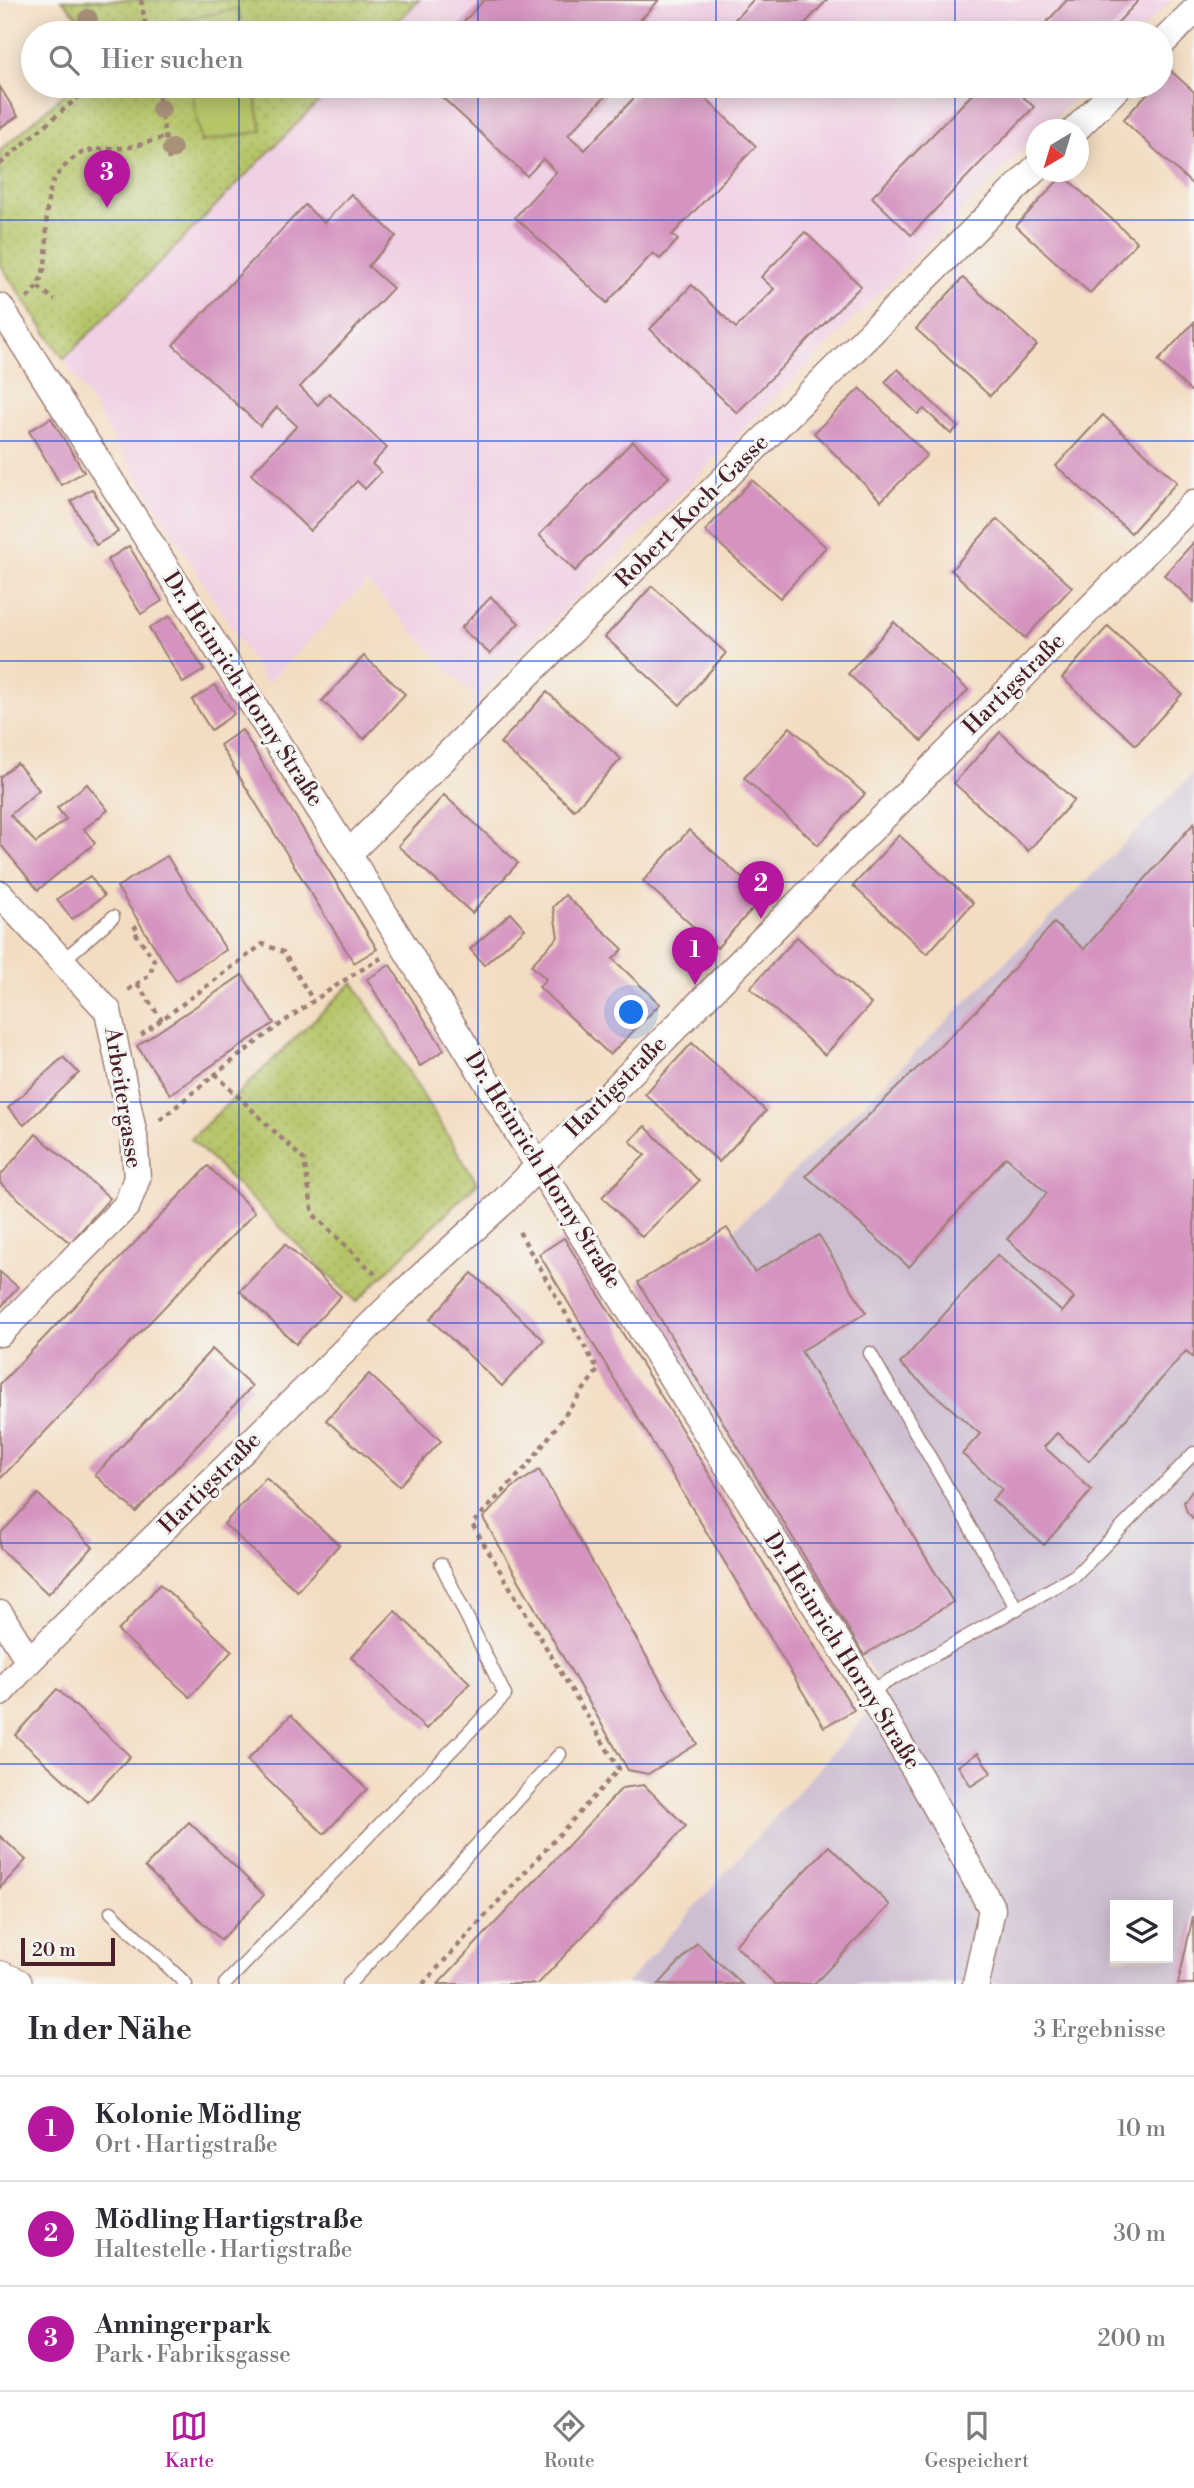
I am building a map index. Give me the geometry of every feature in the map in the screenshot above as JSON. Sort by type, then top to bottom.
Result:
[{"type":"street","points":[[1173,32],[1194,11]]},
{"type":"street","points":[[1086,119],[1107,98]]},
{"type":"street","name":"Robert-Koch-Gasse","points":[[348,854],[1026,179]]},
{"type":"street","name":"Dr. Heinrich Horny Straße","points":[[3,311],[348,854],[923,1783],[992,1909],[976,1984]]},
{"type":"street","name":"Hartigstraße","points":[[0,1693],[29,1661],[399,1297],[502,1203],[1194,503]]},
{"type":"street","name":"Arbeitergasse","points":[[0,894],[108,1011],[134,1136],[137,1178],[127,1205],[0,1333]]},
{"type":"street","points":[[0,1614],[29,1661]]},
{"type":"street","points":[[0,1977],[16,1984]]},
{"type":"lane","points":[[62,961],[113,917]]},
{"type":"lane","points":[[870,1353],[1017,1609]]},
{"type":"lane","points":[[869,1692],[1076,1575],[1194,1453]]},
{"type":"lane","points":[[225,1984],[505,1695],[441,1564]]},
{"type":"lane","points":[[349,1984],[560,1754]]},
{"type":"lane","points":[[111,1912],[186,1984]]},
{"type":"path","points":[[141,0],[145,21]]},
{"type":"path","points":[[0,163],[77,98]]},
{"type":"path","points":[[158,98],[169,160]]},
{"type":"path","points":[[3,311],[38,287],[45,266],[48,193],[53,178],[73,158],[86,151],[132,146],[166,137]]},
{"type":"path","points":[[38,287],[55,300]]},
{"type":"path","points":[[104,1006],[150,975],[154,960],[133,929],[140,924]]},
{"type":"path","points":[[117,1053],[264,944],[284,952],[313,1000]]},
{"type":"path","points":[[134,1136],[157,1123],[215,1074],[313,1000],[403,945]]},
{"type":"path","points":[[137,984],[162,1020]]},
{"type":"path","points":[[215,1074],[304,1160],[313,1214],[399,1297]]},
{"type":"path","points":[[423,1984],[619,1769],[472,1524],[529,1464],[598,1370],[502,1203]]},
{"type":"shaded area","points":[[420,0],[1172,0],[1151,21],[399,21]]},
{"type":"shaded area","points":[[323,98],[1075,98],[1053,119],[1026,119],[1026,146],[476,699],[367,582],[267,684],[64,359]]},
{"type":"shaded area","points":[[1194,773],[1194,1984],[626,1984],[864,1718],[887,1696],[650,1310],[879,1089]]},
{"type":"green space","points":[[62,0],[419,0],[398,21],[82,21]]},
{"type":"green space","points":[[238,9],[240,21],[179,21]]},
{"type":"green space","points":[[60,98],[322,98],[64,359],[0,264],[0,151]]},
{"type":"green space","points":[[193,98],[255,98],[262,131],[201,142]]},
{"type":"green space","points":[[353,982],[477,1183],[356,1302],[191,1139]]},
{"type":"building","points":[[484,0],[659,0],[640,21],[464,21]]},
{"type":"building","points":[[753,0],[827,0],[807,21],[733,21]]},
{"type":"building","points":[[1067,0],[1139,0],[1119,21],[1048,21]]},
{"type":"building","points":[[1173,73],[1194,92],[1194,186],[1123,120],[1143,98],[1173,98]]},
{"type":"building","points":[[0,87],[18,116],[0,128]]},
{"type":"building","points":[[443,98],[603,98],[568,135],[585,150],[634,98],[705,98],[756,146],[672,235],[678,240],[660,259],[653,253],[607,303],[515,217],[556,172],[543,159],[527,176]]},
{"type":"building","points":[[968,98],[1025,98],[1034,107],[911,235],[872,197]]},
{"type":"building","points":[[1057,182],[1071,182],[1137,242],[1090,293],[1016,226]]},
{"type":"building","points":[[351,194],[396,236],[368,266],[393,288],[300,387],[318,405],[329,393],[387,448],[372,464],[381,472],[365,489],[357,481],[310,531],[251,474],[297,426],[277,407],[260,426],[173,345],[305,205],[324,223]]},
{"type":"building","points":[[805,232],[861,286],[737,413],[650,329],[692,285],[736,328],[774,289],[761,277]]},
{"type":"building","points":[[963,278],[1037,345],[990,396],[916,329]]},
{"type":"building","points":[[1194,322],[1194,394],[1158,361]]},
{"type":"building","points":[[898,369],[958,427],[951,434],[924,409],[918,414],[885,382]]},
{"type":"building","points":[[860,388],[927,455],[881,501],[814,433]]},
{"type":"building","points":[[1103,415],[1177,482],[1131,533],[1056,466]]},
{"type":"building","points":[[51,418],[84,472],[61,485],[29,431]]},
{"type":"building","points":[[633,441],[669,477],[575,571],[539,535]]},
{"type":"building","points":[[752,480],[826,547],[780,598],[705,531]]},
{"type":"building","points":[[92,489],[118,532],[96,545],[71,501]]},
{"type":"building","points":[[997,519],[1072,587],[1025,638],[951,570]]},
{"type":"building","points":[[1194,542],[1194,602],[1164,575]]},
{"type":"building","points":[[129,546],[162,601],[141,614],[107,560]]},
{"type":"building","points":[[652,586],[726,653],[680,705],[605,637]]},
{"type":"building","points":[[491,597],[519,623],[490,654],[461,628]]},
{"type":"building","points":[[170,616],[204,670],[183,683],[149,628]]},
{"type":"building","points":[[894,622],[968,690],[922,741],[848,674]]},
{"type":"building","points":[[1108,626],[1182,694],[1136,745],[1062,678]]},
{"type":"building","points":[[364,656],[405,694],[364,739],[322,701]]},
{"type":"building","points":[[215,685],[234,714],[211,730],[192,700]]},
{"type":"building","points":[[547,692],[621,759],[574,810],[500,743]]},
{"type":"building","points":[[790,727],[865,794],[818,845],[744,778]]},
{"type":"building","points":[[242,730],[377,949],[354,963],[220,745]]},
{"type":"building","points":[[1000,732],[1074,800],[1028,851],[954,783]]},
{"type":"building","points":[[17,763],[39,790],[10,815],[36,843],[66,819],[57,808],[87,784],[108,810],[84,829],[95,843],[38,890],[0,844],[0,777]]},
{"type":"building","points":[[444,795],[518,863],[472,913],[398,846]]},
{"type":"building","points":[[1194,823],[1194,1358],[1186,1351],[1089,1461],[1057,1433],[1044,1447],[1092,1490],[1044,1545],[992,1500],[1002,1489],[962,1454],[980,1434],[900,1364],[997,1255],[1062,1312],[1074,1298],[1007,1239],[1047,1193],[1006,1157],[909,1267],[806,1176],[976,1011],[1054,923],[1084,949]]},
{"type":"building","points":[[689,830],[763,897],[717,948],[643,881]]},
{"type":"building","points":[[899,835],[973,903],[927,954],[853,886]]},
{"type":"building","points":[[167,856],[226,950],[176,981],[117,887]]},
{"type":"building","points":[[90,876],[104,896],[72,919],[57,899]]},
{"type":"building","points":[[565,895],[623,949],[613,959],[660,1004],[610,1055],[539,987],[546,979],[531,965],[558,937],[553,907]]},
{"type":"building","points":[[511,913],[525,929],[484,965],[470,949]]},
{"type":"building","points":[[797,937],[871,1004],[825,1055],[750,988]]},
{"type":"building","points":[[390,965],[444,1050],[420,1066],[367,979]]},
{"type":"building","points":[[242,975],[274,1023],[170,1094],[137,1046]]},
{"type":"building","points":[[692,1043],[766,1111],[719,1162],[645,1094]]},
{"type":"building","points":[[63,1057],[79,1073],[24,1125],[8,1108]]},
{"type":"building","points":[[645,1126],[699,1181],[642,1237],[602,1197],[645,1155],[630,1141]]},
{"type":"building","points":[[36,1134],[110,1198],[70,1243],[0,1183],[0,1176]]},
{"type":"building","points":[[208,1166],[255,1212],[0,1479],[0,1384]]},
{"type":"building","points":[[727,1228],[754,1272],[819,1235],[866,1313],[801,1351],[953,1602],[864,1655],[638,1282]]},
{"type":"building","points":[[564,1238],[854,1710],[824,1727],[539,1254]]},
{"type":"building","points":[[285,1244],[341,1296],[296,1344],[240,1291]]},
{"type":"building","points":[[0,1272],[18,1287],[0,1308]]},
{"type":"building","points":[[472,1273],[544,1340],[502,1386],[430,1319]]},
{"type":"building","points":[[212,1349],[252,1386],[136,1512],[95,1475]]},
{"type":"building","points":[[369,1374],[441,1441],[399,1486],[326,1420]]},
{"type":"building","points":[[539,1470],[697,1744],[648,1774],[628,1770],[483,1518],[512,1488]]},
{"type":"building","points":[[266,1478],[339,1545],[297,1591],[224,1524]]},
{"type":"building","points":[[1194,1487],[1194,1519],[1187,1512],[1184,1502]]},
{"type":"building","points":[[38,1494],[93,1547],[48,1594],[0,1548],[0,1534]]},
{"type":"building","points":[[160,1584],[232,1651],[190,1697],[118,1631]]},
{"type":"building","points":[[395,1611],[470,1683],[426,1729],[351,1657]]},
{"type":"building","points":[[57,1689],[130,1756],[88,1802],[15,1735]]},
{"type":"building","points":[[291,1715],[367,1789],[324,1834],[247,1760]]},
{"type":"building","points":[[978,1753],[991,1773],[971,1786],[958,1766]]},
{"type":"building","points":[[644,1785],[686,1826],[538,1984],[438,1984],[622,1788]]},
{"type":"building","points":[[189,1822],[264,1895],[221,1940],[145,1867]]},
{"type":"building","points":[[0,1836],[26,1860],[0,1888]]},
{"type":"building","points":[[829,1846],[890,1905],[814,1984],[775,1984],[735,1945]]},
{"type":"building","points":[[1193,1916],[1194,1984],[1178,1984]]},
{"type":"building","points":[[697,1943],[742,1984],[659,1984]]},
{"type":"place","name":"Anningerpark","points":[[107,208]]},
{"type":"place","name":"Mödling Hartigstraße","points":[[761,919]]},
{"type":"place","name":"Kolonie Mödling","points":[[695,985]]}]
